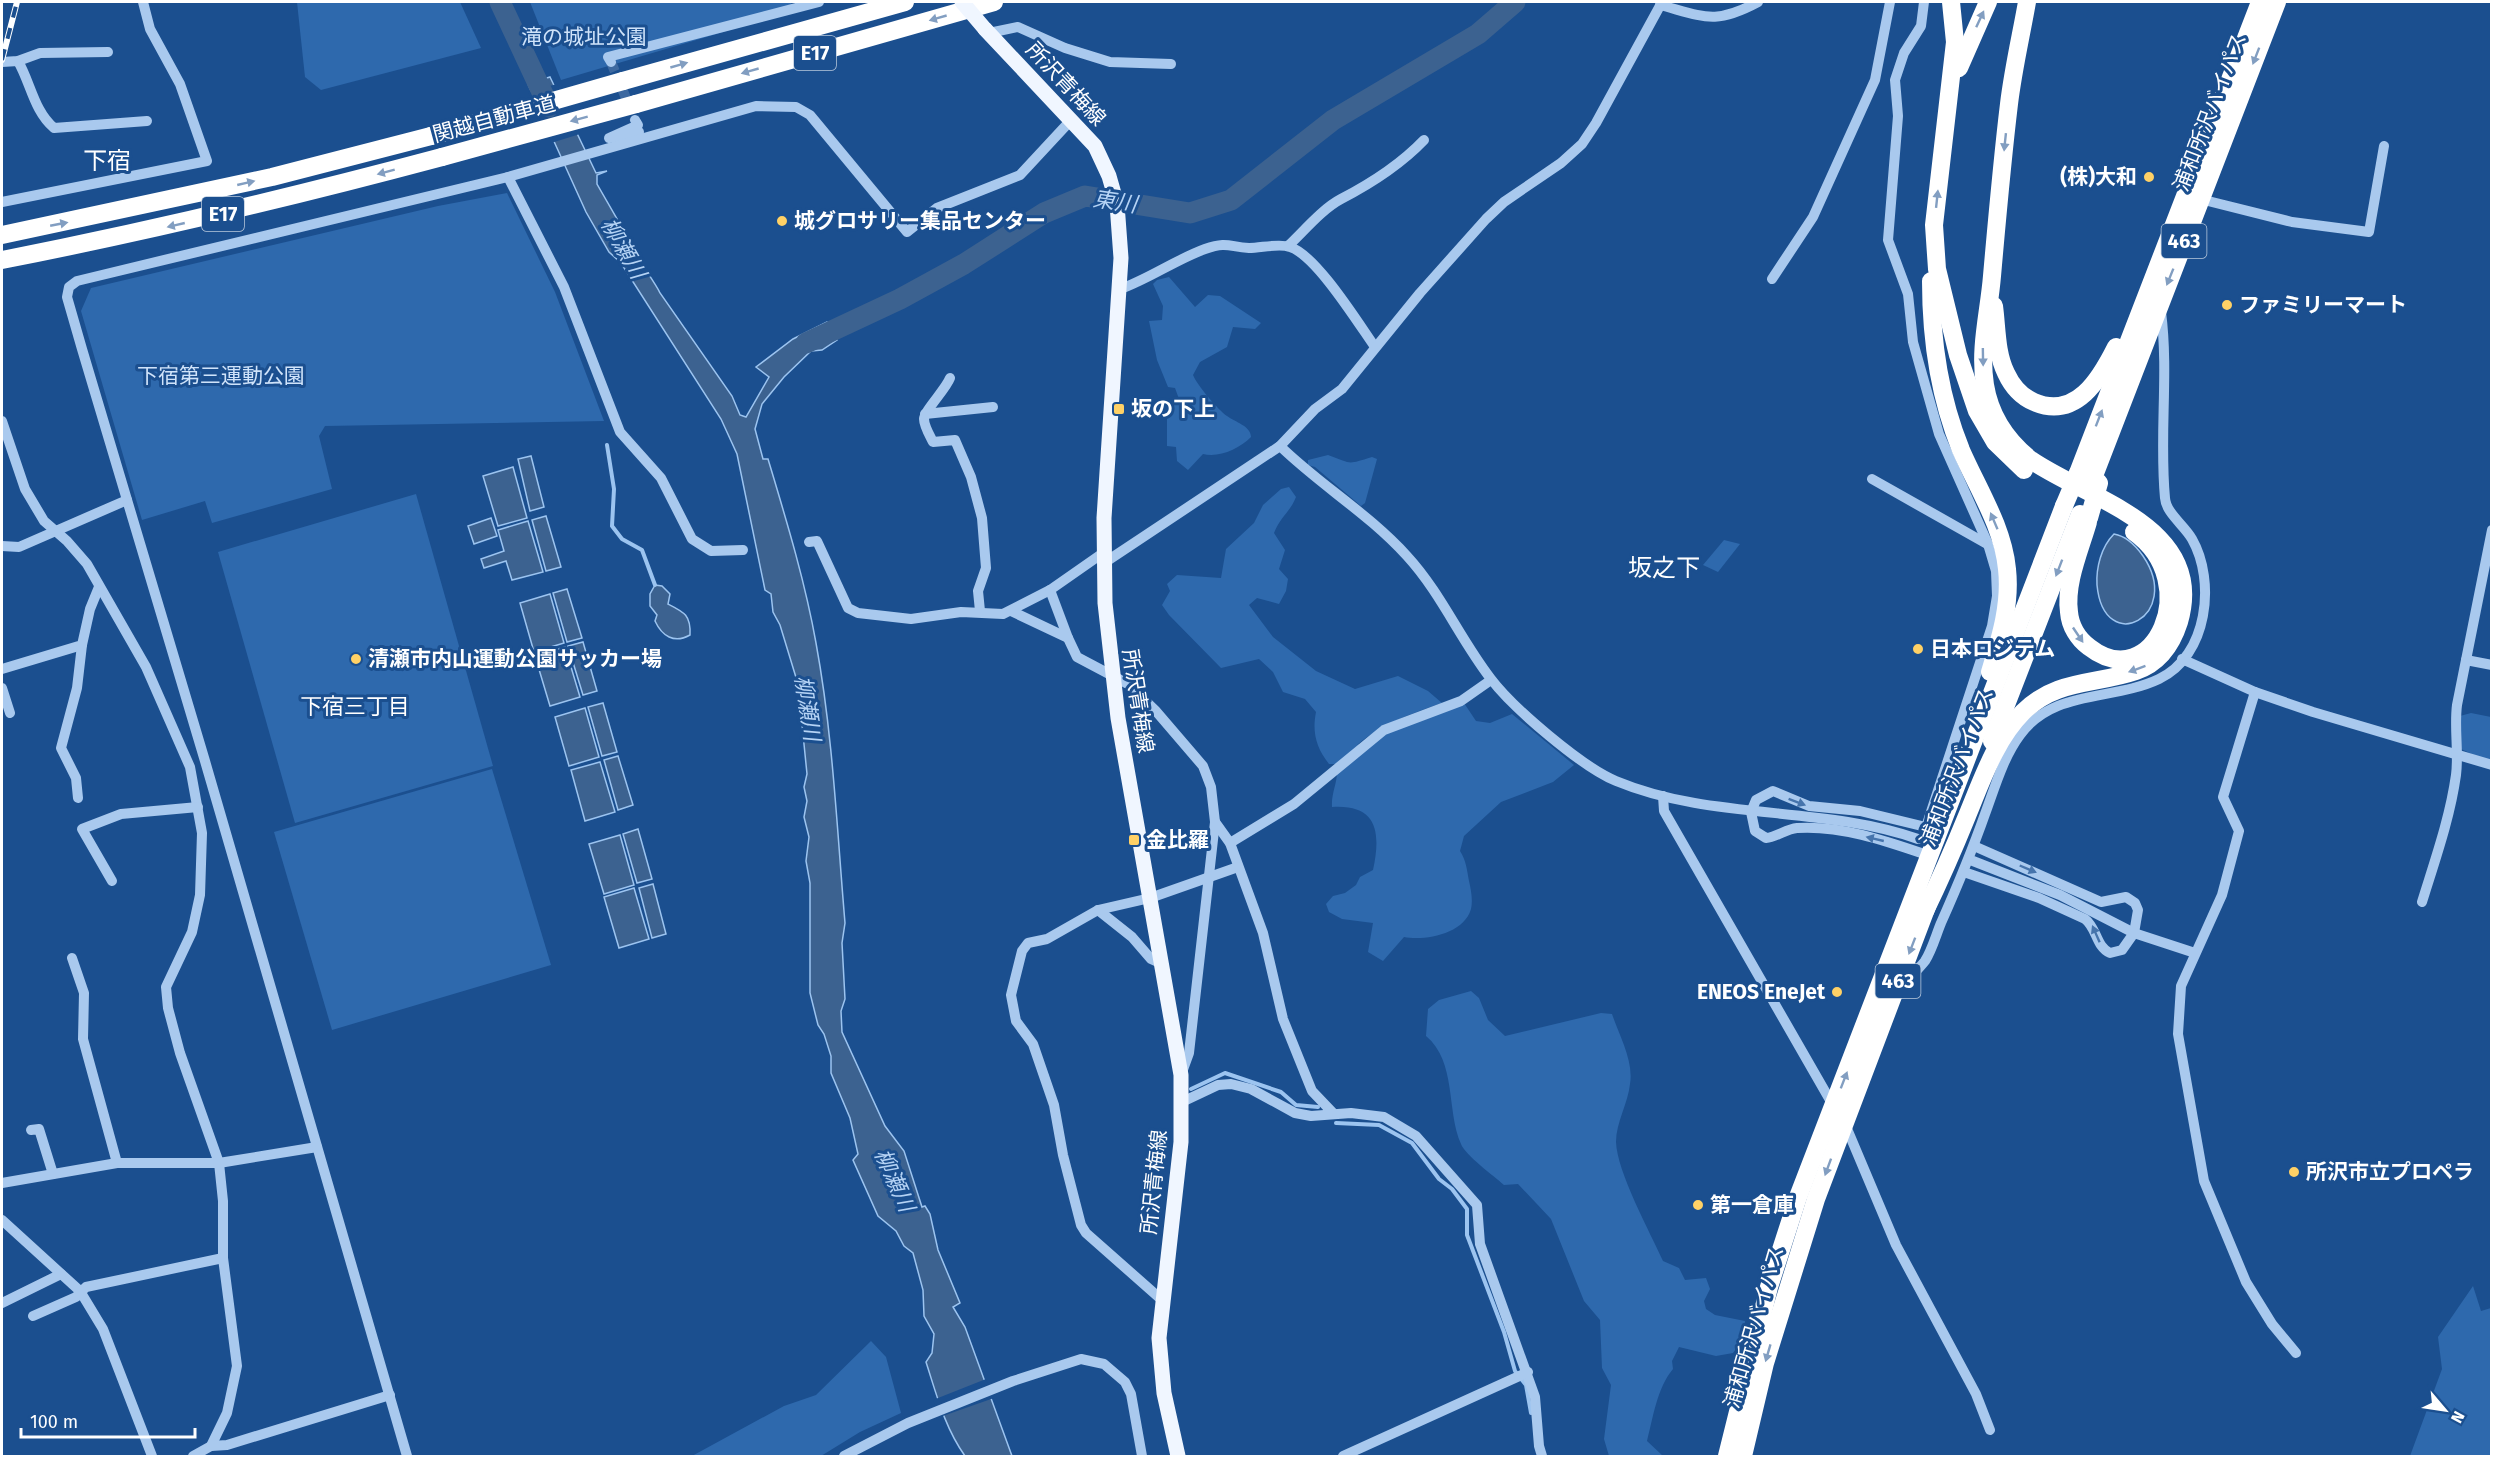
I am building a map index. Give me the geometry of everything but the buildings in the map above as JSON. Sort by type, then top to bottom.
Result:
[{"type":"highway","name":"関越自動車道","points":[[2,235],[272,177],[431,136],[905,2]]},
{"type":"highway","name":"関越自動車道","points":[[2,260],[246,208],[442,157],[635,112],[994,2]]},
{"type":"highway","points":[[1937,826],[1998,642],[2007,606],[2008,589],[2002,541],[1955,434],[1937,371],[1931,322],[1934,225],[1955,42],[1952,2]]},
{"type":"highway","points":[[1946,113],[1962,60],[1988,2]]},
{"type":"highway","points":[[1925,911],[1991,760],[2012,725],[2031,704],[2054,690],[2080,681],[2136,671],[2156,660],[2172,640],[2183,603],[2176,566],[2156,534],[2134,516],[2037,465],[2019,451],[2000,427],[1988,400],[1983,368],[1984,331],[1992,280],[2017,2]]},
{"type":"highway","points":[[2009,102],[2027,2]]},
{"type":"highway","name":"浦和所沢バイパス","points":[[1743,1456],[1786,1288],[1844,1122],[2078,513],[2156,269],[2260,2]]},
{"type":"highway","name":"浦和所沢バイパス","points":[[2090,479],[2277,2]]},
{"type":"highway","points":[[1934,225],[1937,269],[1949,325],[1968,386],[1995,442],[2027,473],[2115,519],[2139,535],[2149,544],[2163,567],[2170,602],[2164,625],[2151,645],[2133,656],[2110,658],[2100,654],[2083,642],[2071,624],[2068,601],[2078,513]]},
{"type":"highway","points":[[1992,280],[1999,351],[2007,375],[2022,394],[2036,403],[2052,407],[2072,403],[2091,388],[2112,355],[2156,269]]},
{"type":"highway","name":"浦和所沢バイパス","points":[[1727,1456],[1768,1287],[1798,1197],[1930,856],[1937,826],[2078,513]]},
{"type":"main road","name":"所沢青梅線","points":[[962,2],[987,31],[1072,118],[1095,146],[1109,176],[1119,221],[1118,290],[1103,558],[1111,675],[1180,1075],[1181,1142],[1163,1301],[1161,1368],[1178,1456]]},
{"type":"street","points":[[2,202],[207,160],[180,84],[150,29],[143,2]]},
{"type":"street","points":[[611,62],[608,57],[819,2]]},
{"type":"street","points":[[810,542],[817,541],[843,601],[853,611],[921,619],[952,612],[980,611],[1003,614],[1050,591],[1280,446],[1315,409],[1342,389],[1375,347],[1486,219],[1504,202],[1561,163],[1582,144],[1661,3],[1711,19],[1738,13],[1758,2]]},
{"type":"street","points":[[1772,279],[1813,217],[1875,80],[1890,2]]},
{"type":"street","points":[[1924,2],[1921,26],[1904,53],[1895,80],[1898,116],[1887,226],[1888,240],[1908,294],[1912,342],[1939,434],[1988,544],[1997,596],[1992,626],[1937,826],[1868,813],[1809,806],[1773,791],[1756,800],[1751,812],[1755,831],[1766,838],[1793,829],[1842,832],[1887,842],[1930,856]]},
{"type":"street","points":[[987,31],[1018,27],[1065,48],[1110,62],[1171,64]]},
{"type":"street","points":[[2,62],[18,61],[40,53],[108,52]]},
{"type":"street","points":[[18,61],[30,84],[35,103],[45,120],[54,128],[147,121]]},
{"type":"street","points":[[407,1456],[205,761],[67,297],[72,283],[508,177],[644,140],[756,106],[796,107],[810,115],[907,232],[937,208],[1020,175],[1072,118]]},
{"type":"street","points":[[635,112],[638,125],[609,138],[641,131],[644,140]]},
{"type":"street","points":[[1288,246],[1340,200],[1352,195],[1396,166],[1424,140]]},
{"type":"street","points":[[2200,199],[2292,222],[2369,232],[2384,146]]},
{"type":"street","points":[[508,177],[564,288],[603,395],[620,432],[661,478],[687,531],[696,542],[711,551],[743,550]]},
{"type":"street","points":[[1118,290],[1223,243],[1245,248],[1288,246],[1298,250],[1315,266],[1375,347]]},
{"type":"street","points":[[1892,997],[1925,960],[1964,872],[2010,751],[2032,722],[2059,705],[2130,689],[2162,678],[2182,659],[2200,627],[2205,603],[2205,579],[2202,565],[2192,538],[2165,503],[2162,439],[2166,349],[2159,303]]},
{"type":"street","points":[[950,378],[946,390],[926,414],[924,420],[933,442],[955,440],[971,477],[982,518],[986,568],[978,591],[980,611]]},
{"type":"street","points":[[926,414],[993,407]]},
{"type":"street","points":[[2,421],[25,489],[44,521],[57,531],[87,564],[146,668],[190,766],[202,833],[200,895],[192,932],[166,987],[168,1008],[180,1053],[219,1163],[223,1201],[223,1258],[237,1366],[227,1413],[211,1446]]},
{"type":"street","points":[[1280,446],[1328,490],[1370,521],[1407,556],[1440,598],[1491,680],[1514,705],[1594,770],[1618,782],[1663,796],[1751,812],[1860,823],[1918,839]]},
{"type":"street","points":[[1872,479],[1988,544]]},
{"type":"street","points":[[2,546],[19,547],[127,500]]},
{"type":"street","points":[[2422,902],[2444,831],[2456,774],[2456,713],[2492,530]]},
{"type":"street","points":[[78,798],[76,778],[61,748],[77,688],[82,645],[90,609],[99,587]]},
{"type":"street","points":[[1050,591],[1077,657],[1128,684],[1148,703],[1203,766],[1211,787],[1215,822],[1209,879],[1189,1053],[1180,1075]]},
{"type":"street","points":[[1011,611],[1068,638]]},
{"type":"street","points":[[2,669],[82,645]]},
{"type":"street","points":[[2182,659],[2255,692],[2313,712],[2492,765]]},
{"type":"street","points":[[2466,660],[2492,665]]},
{"type":"street","points":[[1230,843],[1294,804],[1384,730],[1461,701],[1491,680]]},
{"type":"street","points":[[2,688],[10,713]]},
{"type":"street","points":[[2255,692],[2223,797],[2239,831],[2237,841],[2222,895],[2181,986],[2177,1018],[2204,1181],[2246,1282],[2272,1324],[2296,1353]]},
{"type":"street","points":[[190,766],[205,761]]},
{"type":"street","points":[[1663,796],[1664,812],[1834,1107]]},
{"type":"street","points":[[112,881],[82,829],[121,814],[198,807]]},
{"type":"street","points":[[1215,822],[1230,843],[1263,933],[1282,1018],[1312,1091],[1333,1113]]},
{"type":"street","points":[[1964,872],[2039,898],[2085,919],[2091,924],[2101,946],[2110,953],[2122,950],[2134,933],[2138,910],[2126,897],[2101,902],[2095,900],[1974,846]]},
{"type":"street","points":[[1973,861],[2060,895],[2134,933],[2195,953]]},
{"type":"street","points":[[1163,1301],[1081,1225],[1063,1155],[1054,1105],[1033,1044],[1016,1021],[1011,995],[1023,951],[1028,943],[1047,939],[1098,910],[1150,898],[1238,867]]},
{"type":"street","points":[[1098,910],[1132,937],[1151,959],[1162,964]]},
{"type":"street","points":[[72,958],[84,993],[83,1039],[117,1164]]},
{"type":"street","points":[[1182,1102],[1218,1085],[1231,1084],[1251,1089],[1295,1113],[1311,1116],[1333,1113],[1384,1117],[1416,1136],[1477,1205],[1480,1244],[1528,1372],[1535,1397],[1539,1446],[1542,1456]]},
{"type":"street","points":[[1844,1122],[1896,1245],[1976,1394],[1990,1430]]},
{"type":"street","points":[[31,1130],[39,1129],[53,1174]]},
{"type":"street","points":[[2,1182],[117,1164],[219,1163],[317,1147]]},
{"type":"street","points":[[2,1220],[80,1291],[102,1329],[152,1456]]},
{"type":"street","points":[[33,1316],[75,1297],[86,1287],[223,1258]]},
{"type":"street","points":[[2,1303],[61,1274]]},
{"type":"street","points":[[844,1456],[888,1431],[920,1418],[1060,1364],[1089,1359],[1108,1366],[1122,1377],[1131,1395],[1142,1456]]},
{"type":"street","points":[[1343,1456],[1528,1372]]},
{"type":"street","points":[[193,1456],[211,1446],[227,1445],[390,1395]]},
{"type":"green space","points":[[297,2],[460,2],[481,48],[321,90],[305,77]]},
{"type":"green space","name":"滝の城址公園","points":[[530,2],[791,2],[794,11],[561,80]]},
{"type":"green space","name":"下宿第三運動公園","points":[[507,193],[555,292],[604,421],[325,426],[319,436],[332,489],[212,523],[205,501],[142,520],[81,311],[91,288],[438,206]]},
{"type":"green space","points":[[1169,277],[1195,307],[1208,295],[1220,296],[1261,323],[1255,329],[1233,327],[1227,347],[1200,362],[1193,375],[1213,403],[1227,416],[1246,427],[1251,437],[1228,451],[1216,455],[1203,454],[1188,470],[1177,461],[1176,447],[1167,446],[1167,413],[1179,399],[1175,388],[1168,387],[1157,360],[1149,321],[1162,320],[1163,306],[1153,284],[1157,280]]},
{"type":"green space","points":[[1328,455],[1346,462],[1372,457],[1377,459],[1365,503],[1361,506],[1315,467],[1308,465],[1308,460]]},
{"type":"green space","points":[[1289,487],[1296,497],[1274,533],[1285,550],[1279,569],[1288,579],[1286,591],[1279,604],[1257,598],[1249,605],[1273,637],[1316,671],[1355,689],[1398,676],[1428,691],[1442,703],[1387,725],[1357,745],[1464,703],[1476,721],[1490,723],[1512,714],[1574,765],[1553,782],[1501,802],[1464,836],[1460,851],[1466,865],[1472,902],[1467,918],[1443,934],[1422,938],[1404,937],[1383,961],[1368,952],[1373,923],[1342,919],[1329,912],[1326,904],[1333,896],[1345,893],[1356,885],[1360,877],[1373,870],[1376,833],[1373,824],[1359,810],[1332,807],[1337,769],[1336,764],[1329,764],[1318,746],[1315,733],[1316,712],[1305,699],[1283,692],[1273,672],[1259,659],[1221,668],[1162,605],[1170,591],[1167,584],[1177,575],[1221,578],[1226,549],[1254,523],[1263,505],[1281,489]]},
{"type":"green space","name":"清瀬市内山運動公園サッカー場","points":[[416,494],[493,766],[295,823],[218,552]]},
{"type":"green space","points":[[1724,540],[1740,544],[1718,572],[1703,565]]},
{"type":"green space","points":[[2471,713],[2491,717],[2491,763],[2461,749],[2460,716]]},
{"type":"green space","points":[[492,769],[551,965],[332,1030],[274,832]]},
{"type":"green space","points":[[1471,991],[1479,998],[1488,1020],[1505,1036],[1601,1013],[1612,1014],[1628,1057],[1631,1075],[1616,1142],[1622,1169],[1635,1202],[1663,1261],[1679,1268],[1685,1280],[1706,1278],[1710,1289],[1704,1301],[1706,1309],[1715,1315],[1745,1321],[1743,1339],[1733,1353],[1716,1356],[1679,1347],[1672,1361],[1673,1369],[1659,1394],[1647,1441],[1663,1456],[1609,1456],[1604,1439],[1611,1385],[1602,1368],[1600,1320],[1584,1301],[1551,1219],[1518,1184],[1504,1185],[1474,1159],[1461,1144],[1456,1131],[1447,1073],[1436,1047],[1426,1036],[1428,1009],[1439,1000]]},
{"type":"green space","points":[[2473,1286],[2481,1311],[2491,1308],[2491,1456],[2410,1456],[2442,1369],[2438,1337]]},
{"type":"green space","points":[[871,1341],[886,1357],[901,1413],[860,1432],[821,1456],[692,1456],[784,1406],[816,1395]]},
{"type":"water","points":[[550,77],[596,173],[607,171],[597,175],[597,184],[633,249],[660,293],[732,396],[740,415],[746,417],[769,377],[756,367],[793,339],[827,322],[837,340],[822,350],[811,351],[784,377],[762,404],[755,429],[763,459],[768,459],[795,550],[812,620],[827,712],[845,923],[842,943],[845,999],[841,1011],[842,1032],[885,1126],[904,1151],[922,1207],[925,1206],[930,1214],[938,1250],[960,1303],[953,1307],[965,1327],[1012,1456],[965,1456],[952,1434],[926,1362],[932,1353],[934,1334],[924,1316],[923,1290],[913,1253],[904,1246],[896,1231],[878,1216],[853,1160],[858,1154],[850,1118],[831,1073],[831,1056],[824,1034],[818,1025],[810,993],[810,883],[806,861],[809,837],[804,817],[807,801],[804,787],[807,774],[798,684],[780,625],[773,612],[771,594],[765,590],[737,454],[721,419],[621,263],[609,252],[586,212],[528,84]]},
{"type":"water","points":[[531,456],[544,507],[530,511],[518,459]]},
{"type":"water","points":[[513,467],[527,518],[498,526],[483,476]]},
{"type":"water","points":[[546,516],[561,567],[546,571],[532,520]]},
{"type":"water","points":[[491,518],[497,536],[474,544],[468,526]]},
{"type":"water","points":[[528,521],[543,572],[512,580],[506,561],[484,568],[481,559],[504,551],[498,530]]},
{"type":"water","points":[[2114,534],[2127,539],[2137,549],[2153,577],[2154,596],[2148,611],[2138,620],[2125,624],[2113,620],[2103,607],[2097,585],[2100,558]]},
{"type":"water","points":[[655,585],[662,586],[670,594],[668,604],[678,609],[688,619],[690,635],[679,639],[669,637],[661,631],[655,621],[657,615],[650,606],[650,594]]},
{"type":"water","points":[[567,589],[582,638],[567,642],[553,593]]},
{"type":"water","points":[[550,594],[564,643],[534,652],[520,603]]},
{"type":"water","points":[[583,642],[597,691],[583,695],[568,646]]},
{"type":"water","points":[[565,647],[580,697],[550,706],[535,656]]},
{"type":"water","points":[[603,703],[617,752],[602,756],[588,707]]},
{"type":"water","points":[[585,708],[599,757],[569,766],[555,717]]},
{"type":"water","points":[[618,756],[633,805],[618,810],[604,760]]},
{"type":"water","points":[[600,762],[615,812],[585,821],[571,770]]},
{"type":"water","points":[[638,829],[652,879],[637,883],[623,834]]},
{"type":"water","points":[[620,835],[634,885],[604,894],[589,844]]},
{"type":"water","points":[[653,884],[666,934],[652,938],[639,888]]},
{"type":"water","points":[[634,888],[649,939],[619,948],[604,897]]},
{"type":"pier","points":[[557,84],[580,134],[551,143],[528,92]]},
{"type":"pier","points":[[986,1379],[994,1398],[940,1417],[933,1400]]},
{"type":"waterway","name":"柳瀬川","points":[[500,2],[549,107]]},
{"type":"waterway","name":"東川","points":[[806,343],[900,299],[964,264],[1044,213],[1085,196],[1190,213],[1231,200],[1333,120],[1478,34],[1515,2]]},
{"type":"waterway","points":[[607,445],[614,489],[612,526],[622,539],[642,550],[655,585]]},
{"type":"waterway","points":[[1191,1089],[1225,1073],[1281,1092],[1296,1105],[1318,1107]]},
{"type":"waterway","points":[[1336,1123],[1379,1125],[1412,1143],[1439,1179],[1452,1189],[1467,1209],[1467,1235],[1504,1332],[1515,1371],[1526,1385],[1531,1413]]},
{"type":"tunnel","points":[[611,62],[635,120]]},
{"type":"railway","points":[[2,60],[17,2]]},
{"type":"place","name":"(株)大和","points":[[2149,177]]},
{"type":"place","name":"城グロサリー集品センター","points":[[782,221]]},
{"type":"place","name":"ファミリーマート","points":[[2227,305]]},
{"type":"place","name":"坂の下上","points":[[1119,409]]},
{"type":"place","name":"日本ロジテム","points":[[1918,649]]},
{"type":"place","name":"清瀬市内山運動公園サッカー場","points":[[356,659]]},
{"type":"place","name":"金比羅","points":[[1134,840]]},
{"type":"place","name":"ENEOS EneJet","points":[[1837,992]]},
{"type":"place","name":"所沢市立プロペラ","points":[[2294,1172]]},
{"type":"place","name":"第一倉庫","points":[[1698,1205]]},
{"type":"district","name":"下宿","points":[[107,161]]},
{"type":"district","name":"坂之下","points":[[1664,568]]},
{"type":"district","name":"下宿三丁目","points":[[355,706]]}]
